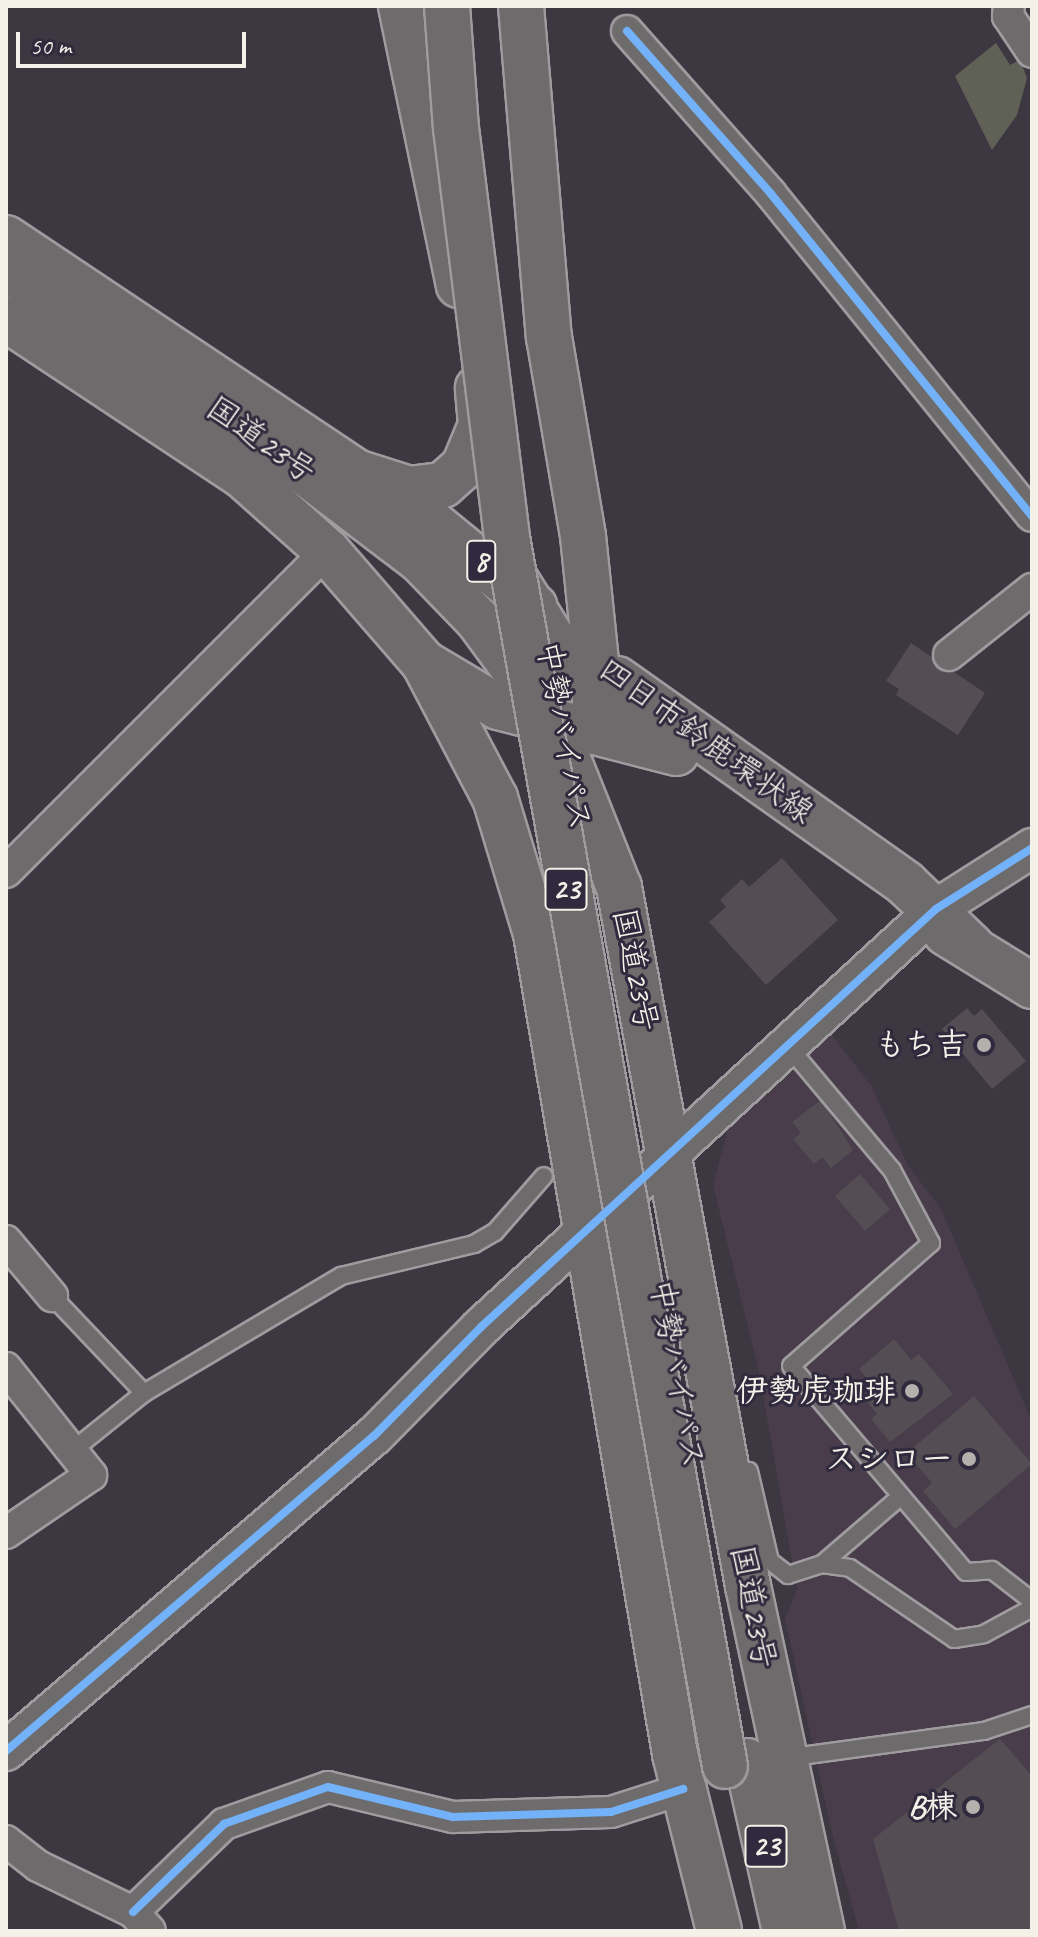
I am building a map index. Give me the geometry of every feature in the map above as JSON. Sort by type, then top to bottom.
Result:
[{"type":"main road","points":[[401,6],[471,339],[481,425],[501,544],[525,598]]},
{"type":"main road","name":"中勢バイパス","points":[[447,6],[456,128],[508,543],[785,1931]]},
{"type":"main road","name":"中勢バイパス","points":[[471,6],[476,115],[513,422],[752,1762],[760,1931]]},
{"type":"main road","points":[[521,6],[549,337],[583,536],[585,702]]},
{"type":"main road","name":"四日市鈴鹿環状線","points":[[6,238],[359,473],[525,598],[585,702],[666,747],[930,915]]},
{"type":"main road","name":"国道23号","points":[[6,269],[253,433],[420,560],[478,620],[585,702],[679,1198],[752,1762],[822,1931]]},
{"type":"main road","name":"国道23号","points":[[6,319],[242,475],[327,551],[424,663],[495,798],[536,934],[683,1789],[719,1931]]},
{"type":"main road","points":[[359,473],[409,489],[443,485],[464,466],[481,425]]},
{"type":"main road","name":"四日市鈴鹿環状線","points":[[424,663],[473,696],[585,702],[694,739],[971,946],[1032,986]]},
{"type":"street","points":[[1009,6],[1008,16],[1032,52]]},
{"type":"street","points":[[627,31],[761,182],[1032,516]]},
{"type":"street","points":[[6,872],[327,551]]},
{"type":"street","points":[[949,655],[1032,589]]},
{"type":"street","points":[[6,1751],[250,1547],[588,1234],[668,1152],[930,915],[1032,848]]},
{"type":"street","points":[[6,1241],[52,1296]]},
{"type":"street","points":[[6,1368],[91,1475],[6,1533]]},
{"type":"street","points":[[6,1841],[38,1866],[141,1921],[224,1824],[328,1787],[453,1817],[611,1812],[683,1789]]},
{"type":"lane","points":[[786,1044],[892,1170],[931,1243],[791,1366],[966,1572],[992,1570],[1032,1601]]},
{"type":"lane","points":[[73,1450],[144,1393],[341,1276],[474,1244],[495,1232],[544,1176]]},
{"type":"lane","points":[[679,1198],[732,1391]]},
{"type":"lane","points":[[52,1296],[144,1393]]},
{"type":"lane","points":[[744,1448],[770,1561],[788,1575],[822,1564],[901,1496]]},
{"type":"lane","points":[[822,1564],[850,1568],[890,1590],[954,1639],[984,1634],[1032,1608]]},
{"type":"lane","points":[[752,1762],[984,1731],[1031,1717]]},
{"type":"shaded area","points":[[996,43],[1010,65],[1020,60],[1027,78],[1017,115],[992,150],[955,76]]},
{"type":"shaded area","points":[[831,1034],[872,1087],[907,1164],[941,1209],[1032,1422],[1032,1931],[859,1931],[833,1837],[785,1619],[797,1589],[758,1367],[713,1185],[729,1124]]},
{"type":"building","points":[[911,643],[985,693],[958,735],[896,695],[899,689],[886,681]]},
{"type":"building","points":[[782,858],[838,920],[766,985],[709,922],[726,907],[720,900],[742,879],[749,887]]},
{"type":"building","name":"もち吉","points":[[967,1008],[974,1016],[982,1009],[1026,1061],[992,1089],[942,1029]]},
{"type":"building","points":[[821,1100],[853,1150],[831,1168],[822,1157],[814,1164],[793,1139],[801,1133],[792,1122]]},
{"type":"building","points":[[860,1174],[890,1209],[865,1231],[835,1196]]},
{"type":"building","name":"伊勢虎珈琲","points":[[894,1339],[911,1360],[919,1354],[953,1394],[890,1442],[871,1419],[877,1414],[865,1399],[876,1389],[859,1369]]},
{"type":"building","name":"スシロー","points":[[974,1396],[1032,1464],[955,1529],[923,1491],[932,1483],[907,1453]]},
{"type":"building","name":"B棟","points":[[1000,1739],[1032,1776],[1032,1931],[899,1931],[873,1839]]},
{"type":"cycle path","points":[[627,31],[771,194],[1032,516]]},
{"type":"cycle path","points":[[6,1751],[374,1436],[481,1327],[936,909],[1032,848]]},
{"type":"cycle path","points":[[133,1912],[224,1824],[328,1787],[453,1817],[611,1812],[683,1789]]},
{"type":"place","name":"もち吉","points":[[984,1045]]},
{"type":"place","name":"伊勢虎珈琲","points":[[912,1391]]},
{"type":"place","name":"スシロー","points":[[969,1459]]},
{"type":"place","name":"B棟","points":[[973,1807]]}]
